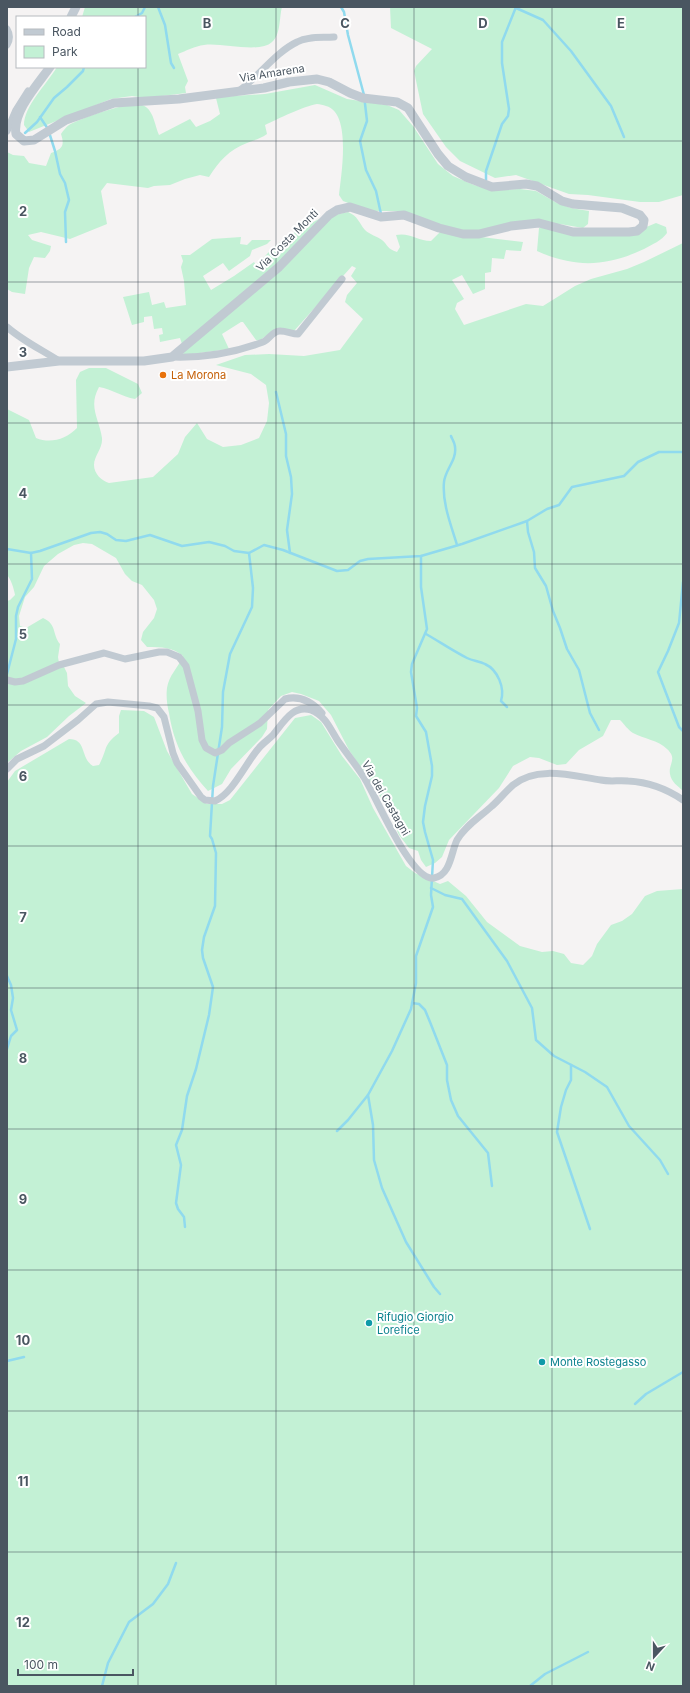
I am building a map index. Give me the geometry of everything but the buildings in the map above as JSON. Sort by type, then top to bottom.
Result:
[{"type":"street","points":[[72,16],[76,7]]},
{"type":"street","points":[[7,29],[10,37],[7,45]]},
{"type":"street","points":[[240,90],[251,82],[276,57],[297,42],[310,38],[334,38]]},
{"type":"street","name":"Via Amarena","points":[[49,68],[26,100],[16,126],[16,134],[24,140],[34,140],[66,120],[114,103],[179,99],[264,88],[289,82],[317,79],[328,82],[363,98],[397,102],[408,108],[438,154],[448,166],[466,177],[492,187],[526,184],[537,186],[562,201],[573,204],[622,208],[640,215],[644,220]]},
{"type":"street","points":[[7,131],[21,99],[32,86],[36,87]]},
{"type":"street","name":"Via Costa Monti","points":[[172,357],[279,267],[329,215],[337,210],[350,207],[381,217],[404,215],[439,228],[463,234],[479,234],[511,226],[539,223],[573,232],[629,232],[636,231],[643,226],[644,220]]},
{"type":"street","points":[[7,367],[59,362],[144,361],[172,357],[194,358],[265,342],[272,334],[280,331],[298,334],[342,279]]},
{"type":"street","points":[[7,327],[18,337],[38,347],[59,362]]},
{"type":"street","points":[[7,680],[16,682],[22,681],[59,665],[104,653],[125,659],[164,652],[179,657],[186,666],[198,711],[202,740],[206,748],[212,752],[222,750],[229,743],[266,718],[285,699],[301,698],[313,705],[327,722]]},
{"type":"street","name":"Via dei Castagni","points":[[7,769],[17,759],[44,746],[96,704],[108,702],[149,706],[157,708],[164,717],[173,753],[182,771],[201,797],[205,800],[215,801],[228,791],[260,747],[294,711],[308,710],[319,714],[327,722],[336,738],[365,779],[396,838],[418,870],[430,878],[436,878],[446,871],[457,841],[465,829],[492,806],[513,785],[530,776],[550,773],[565,774],[604,781],[627,780],[645,783],[675,794],[683,800]]},
{"type":"green space","points":[[85,7],[282,7],[277,35],[272,42],[266,45],[249,47],[204,45],[194,47],[178,54],[188,81],[185,87],[186,93],[146,98],[132,96],[111,99],[29,132],[24,125],[28,110],[56,68],[146,68],[146,16],[82,16]]},
{"type":"green space","points":[[390,7],[683,7],[683,195],[659,202],[640,202],[569,194],[516,175],[495,178],[460,161],[446,147],[423,114],[414,71],[416,66],[432,49],[391,28]]},
{"type":"green space","points":[[315,85],[347,99],[387,105],[399,110],[413,126],[438,164],[453,176],[474,185],[493,190],[520,189],[536,191],[557,203],[571,208],[589,211],[588,224],[583,228],[560,224],[467,231],[396,211],[369,211],[343,201],[339,195],[343,146],[339,120],[334,111],[326,106],[317,104],[298,110],[265,125],[267,134],[235,149],[221,161],[209,177],[200,175],[170,185],[148,188],[107,183],[101,191],[107,224],[70,239],[41,232],[28,235],[32,240],[51,246],[50,251],[45,258],[34,257],[29,268],[25,294],[12,292],[7,289],[7,152],[13,155],[24,156],[29,163],[46,166],[51,153],[58,150],[62,146],[63,141],[61,134],[69,125],[108,110],[131,105],[146,107],[153,116],[159,135],[190,119],[196,127],[210,121],[220,114],[216,98],[219,97],[265,94]]},
{"type":"green space","points":[[348,212],[356,218],[367,232],[380,239],[389,248],[397,252],[400,247],[396,235],[401,234],[426,241],[431,241],[440,232],[523,242],[521,251],[506,250],[504,259],[492,258],[491,272],[485,273],[485,289],[473,294],[462,275],[452,280],[464,299],[457,303],[455,309],[464,325],[526,304],[543,306],[575,286],[591,279],[627,269],[683,243],[683,791],[675,784],[671,777],[670,770],[672,756],[667,749],[655,742],[633,733],[620,720],[611,720],[603,736],[579,750],[566,764],[557,765],[539,758],[530,757],[513,766],[499,788],[449,840],[442,857],[435,863],[426,867],[421,860],[418,851],[409,848],[399,835],[385,804],[349,750],[331,715],[319,701],[292,692],[281,696],[268,710],[267,729],[262,737],[231,769],[222,784],[208,791],[187,764],[182,755],[171,725],[167,688],[172,675],[183,656],[166,648],[147,647],[141,640],[143,632],[154,618],[157,609],[154,600],[142,585],[132,581],[125,574],[116,558],[92,544],[83,543],[74,545],[58,554],[44,566],[34,587],[25,597],[19,616],[20,626],[26,628],[43,618],[50,623],[60,644],[58,657],[59,663],[64,667],[67,673],[68,686],[75,696],[86,703],[69,716],[47,737],[21,751],[7,763],[7,601],[15,595],[10,579],[7,575],[7,409],[29,420],[36,438],[47,441],[53,440],[63,438],[77,428],[76,380],[80,372],[89,368],[106,368],[138,384],[142,393],[135,399],[99,387],[96,394],[94,407],[101,431],[102,442],[95,458],[94,468],[99,477],[109,483],[153,477],[178,454],[185,437],[197,423],[207,439],[223,447],[241,445],[259,438],[267,421],[269,403],[266,385],[251,374],[216,365],[245,355],[269,354],[304,356],[340,350],[363,319],[345,302],[347,295],[357,283],[351,276],[356,268],[352,266],[294,331],[274,330],[259,341],[256,340],[243,322],[241,322],[222,334],[229,349],[185,355],[181,352],[334,215]]},
{"type":"green space","points":[[321,218],[280,262],[182,344],[180,338],[160,342],[159,335],[163,334],[162,328],[154,329],[152,316],[144,317],[144,322],[132,325],[123,297],[149,292],[152,305],[164,302],[166,308],[186,305],[181,267],[183,261],[181,255],[190,255],[212,239],[241,237],[240,244],[247,245],[252,240],[271,240],[267,244],[252,250],[250,256],[229,271],[223,263],[203,276],[211,290],[254,262],[256,265],[283,240]]},
{"type":"green space","points":[[656,223],[666,227],[667,233],[662,238],[644,249],[617,259],[603,262],[578,263],[551,257],[537,251],[539,228],[644,228]]},
{"type":"green space","points":[[121,710],[144,711],[154,717],[167,751],[192,794],[207,804],[222,804],[230,800],[295,718],[311,715],[321,722],[342,756],[360,779],[373,808],[406,866],[415,873],[440,884],[448,881],[466,896],[487,922],[520,946],[542,952],[553,951],[564,954],[571,963],[583,965],[592,956],[597,944],[611,925],[622,921],[632,914],[645,896],[657,891],[683,889],[683,1686],[7,1686],[7,782],[15,771],[69,739],[79,742],[89,763],[93,766],[99,765],[110,741],[119,733],[119,716]]},
{"type":"waterway","points":[[137,16],[142,13],[145,7]]},
{"type":"waterway","points":[[158,7],[165,25],[171,63],[174,68]]},
{"type":"waterway","points":[[341,7],[344,12],[348,35],[364,95],[367,121],[360,141],[366,170],[376,191],[381,214]]},
{"type":"waterway","points":[[486,180],[486,171],[502,124],[508,116],[509,109],[502,63],[502,42],[516,7]]},
{"type":"waterway","points":[[516,8],[543,20],[571,51],[611,106],[624,137]]},
{"type":"waterway","points":[[25,133],[37,122],[54,98],[83,71],[84,68]]},
{"type":"waterway","points":[[40,117],[48,129],[60,174],[65,183],[69,200],[65,212],[66,242]]},
{"type":"waterway","points":[[276,392],[286,434],[286,456],[291,477],[292,494],[287,530],[290,553]]},
{"type":"waterway","points":[[451,436],[455,444],[455,452],[453,461],[446,473],[444,482],[444,498],[457,545]]},
{"type":"waterway","points":[[7,549],[31,553],[91,533],[100,532],[107,534],[116,540],[126,541],[150,535],[182,546],[209,542],[225,546],[234,551],[249,553],[264,545],[283,550],[337,571],[348,570],[360,561],[368,559],[421,556],[462,544],[527,521],[547,509],[559,505],[572,487],[624,476],[638,462],[659,452],[683,452]]},
{"type":"waterway","points":[[527,521],[528,532],[534,552],[535,568],[546,586],[553,611],[567,649],[579,670],[590,713],[599,730]]},
{"type":"waterway","points":[[7,674],[16,639],[16,616],[18,607],[32,579],[31,553]]},
{"type":"waterway","points":[[185,1227],[184,1217],[178,1209],[176,1203],[181,1165],[176,1145],[182,1130],[187,1096],[196,1069],[209,1015],[213,987],[203,958],[202,950],[204,937],[215,906],[216,853],[210,836],[213,786],[222,727],[223,692],[230,654],[252,607],[253,588],[249,553]]},
{"type":"waterway","points":[[337,1131],[368,1095],[392,1051],[411,1009],[416,983],[416,956],[433,907],[431,895],[433,860],[423,822],[432,776],[432,766],[426,732],[416,716],[417,708],[411,672],[412,664],[427,629],[421,587],[421,556]]},
{"type":"waterway","points":[[683,582],[679,623],[658,672],[679,727],[683,731]]},
{"type":"waterway","points":[[426,634],[467,658],[483,663],[494,670],[501,685],[501,701],[507,707]]},
{"type":"waterway","points":[[431,888],[445,895],[462,899],[507,961],[532,1008],[536,1040],[554,1056],[585,1072],[607,1087],[629,1126],[660,1160],[668,1174]]},
{"type":"waterway","points":[[7,976],[11,985],[13,998],[11,1010],[17,1030],[11,1036],[7,1049]]},
{"type":"waterway","points":[[412,1003],[419,1004],[425,1010],[430,1022],[447,1065],[447,1080],[451,1100],[458,1116],[488,1153],[492,1186]]},
{"type":"waterway","points":[[571,1065],[571,1080],[566,1090],[561,1107],[557,1132],[590,1229]]},
{"type":"waterway","points":[[368,1095],[373,1125],[374,1160],[382,1188],[406,1242],[440,1294]]},
{"type":"waterway","points":[[7,1361],[24,1357]]},
{"type":"waterway","points":[[635,1404],[646,1394],[683,1372]]},
{"type":"waterway","points":[[102,1686],[108,1663],[129,1622],[153,1604],[168,1584],[176,1563]]},
{"type":"waterway","points":[[530,1686],[545,1674],[588,1652]]},
{"type":"place","name":"La Morona","points":[[163,375]]},
{"type":"place","name":"Rifugio Giorgio Lorefice","points":[[369,1323]]},
{"type":"place","name":"Monte Rostegasso","points":[[542,1362]]}]
